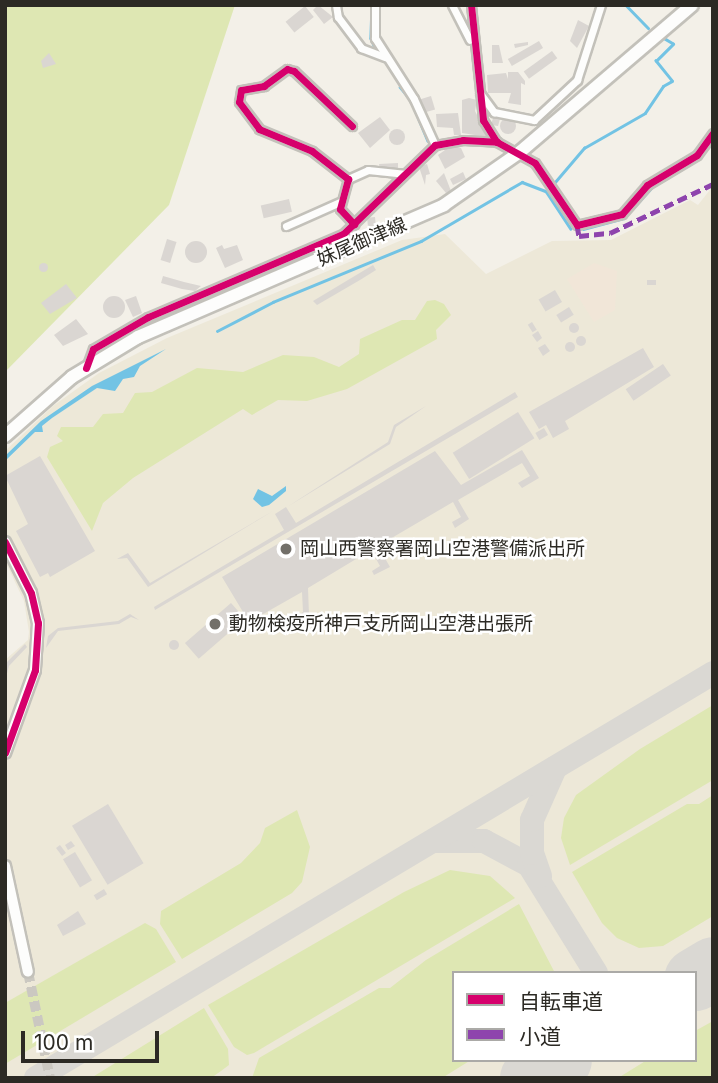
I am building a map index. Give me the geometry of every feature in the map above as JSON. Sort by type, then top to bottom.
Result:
[{"type":"main road","name":"妹尾御津線","points":[[5,436],[86,368],[181,317],[416,219],[473,186],[520,152],[692,5]]},
{"type":"street","points":[[336,5],[338,17],[361,48],[385,57]]},
{"type":"street","points":[[375,5],[375,38],[414,99],[435,145]]},
{"type":"street","points":[[452,5],[472,43]]},
{"type":"street","points":[[471,5],[472,43],[483,120],[496,142]]},
{"type":"street","points":[[478,90],[494,112],[534,120],[577,80],[601,5]]},
{"type":"street","points":[[348,180],[312,151],[259,129],[239,102],[241,90],[264,86],[281,72],[294,71],[352,126]]},
{"type":"street","points":[[577,80],[589,94]]},
{"type":"street","points":[[86,368],[93,349],[174,304],[328,242],[354,224],[435,145],[463,140],[496,142],[520,152],[535,163],[577,225],[622,214],[647,185],[696,155],[713,134]]},
{"type":"street","points":[[354,224],[340,209],[348,180],[368,170],[404,174]]},
{"type":"street","points":[[286,226],[340,202]]},
{"type":"street","points":[[174,304],[181,317]]},
{"type":"street","points":[[5,542],[31,593],[38,623],[35,670],[5,753]]},
{"type":"street","points":[[5,866],[28,972]]},
{"type":"shaded area","points":[[713,186],[713,1078],[5,1078],[5,660],[28,640],[29,632],[24,601],[5,561],[5,451],[53,406],[99,373],[167,338],[402,240],[445,234],[486,274],[552,241],[611,240],[690,200],[698,205]]},
{"type":"shaded area","points":[[594,263],[617,271],[615,310],[594,322],[567,279]]},
{"type":"green space","points":[[5,5],[235,5],[169,205],[5,372]]},
{"type":"green space","points":[[435,300],[444,304],[451,315],[436,330],[437,339],[347,389],[307,401],[278,400],[252,415],[243,409],[133,478],[103,503],[92,531],[47,457],[50,447],[63,441],[57,436],[61,427],[93,427],[103,414],[123,413],[135,393],[152,392],[197,368],[243,372],[283,355],[314,357],[339,367],[359,354],[360,339],[402,320],[415,320],[427,301]]},
{"type":"green space","points":[[713,705],[713,780],[570,865],[561,838],[564,818],[576,795],[640,749]]},
{"type":"green space","points":[[713,795],[713,916],[663,946],[639,948],[617,938],[602,923],[572,872],[687,804],[699,804]]},
{"type":"green space","points":[[297,810],[310,847],[302,882],[292,893],[182,959],[160,924],[161,911],[241,863],[260,843],[265,828]]},
{"type":"green space","points":[[450,870],[490,876],[515,898],[254,1053],[247,1055],[234,1047],[208,1005],[404,892]]},
{"type":"green space","points":[[519,904],[554,971],[452,971],[452,1062],[468,1062],[442,1078],[252,1078],[259,1058],[379,988],[390,988],[426,960]]},
{"type":"green space","points":[[145,923],[156,929],[176,962],[5,1064],[5,1003]]},
{"type":"green space","points":[[204,1008],[228,1049],[229,1065],[211,1078],[91,1078]]},
{"type":"green space","points":[[713,1021],[713,1078],[618,1078],[644,1062],[697,1062],[697,1030]]},
{"type":"water","points":[[166,349],[140,366],[134,377],[123,379],[115,391],[97,388],[52,418],[42,426],[43,432],[35,432],[5,461],[5,456],[41,421],[92,386]]},
{"type":"water","points":[[286,486],[286,491],[269,505],[262,507],[253,499],[258,489],[272,496]]},
{"type":"building","points":[[318,5],[333,17],[324,24],[313,10]]},
{"type":"building","points":[[305,6],[314,17],[294,33],[286,22]]},
{"type":"building","points":[[578,20],[589,26],[577,48],[570,41]]},
{"type":"building","points":[[539,41],[543,48],[512,66],[508,59]]},
{"type":"building","points":[[528,42],[528,45],[515,48],[514,44]]},
{"type":"building","points":[[492,45],[499,45],[503,63],[492,63]]},
{"type":"building","points":[[552,51],[557,58],[529,79],[524,72]]},
{"type":"building","points":[[49,53],[56,64],[43,68],[41,61]]},
{"type":"building","points":[[508,72],[518,72],[525,81],[525,85],[521,83],[521,105],[508,103],[511,93],[488,93],[487,75],[506,73],[508,79]]},
{"type":"building","points":[[431,96],[435,109],[425,113],[420,99]]},
{"type":"building","points":[[462,100],[477,100],[475,111],[488,137],[462,133]]},
{"type":"building","points":[[458,113],[461,135],[454,135],[453,128],[437,127],[436,114]]},
{"type":"building","points":[[380,117],[390,130],[370,148],[358,133]]},
{"type":"building","points":[[493,118],[500,119],[498,126],[491,125]]},
{"type":"building","points":[[508,118],[516,126],[508,134],[500,126]]},
{"type":"building","points":[[397,129],[405,137],[397,145],[389,137]]},
{"type":"building","points":[[452,145],[461,148],[465,157],[445,169],[438,155]]},
{"type":"building","points":[[398,163],[398,171],[380,170],[379,164]]},
{"type":"building","points":[[427,164],[430,174],[426,175],[425,185],[419,167]]},
{"type":"building","points":[[463,172],[466,179],[453,185],[450,179]]},
{"type":"building","points":[[444,173],[451,191],[446,193],[436,181]]},
{"type":"building","points":[[289,199],[292,212],[264,218],[261,206]]},
{"type":"building","points":[[375,217],[376,226],[368,227],[367,218]]},
{"type":"building","points":[[167,239],[177,242],[170,263],[161,260]]},
{"type":"building","points":[[196,241],[204,244],[207,252],[204,260],[196,263],[188,260],[185,252],[188,244]]},
{"type":"building","points":[[222,245],[224,249],[237,245],[243,260],[225,268],[216,248]]},
{"type":"building","points":[[43,262],[48,267],[43,272],[38,267]]},
{"type":"building","points":[[373,265],[376,270],[360,280],[317,305],[313,301]]},
{"type":"building","points":[[163,276],[201,286],[195,291],[182,289],[161,283]]},
{"type":"building","points":[[647,280],[656,280],[656,285],[647,285]]},
{"type":"building","points":[[66,284],[77,298],[50,314],[41,303]]},
{"type":"building","points":[[555,290],[562,302],[546,312],[539,300]]},
{"type":"building","points":[[114,296],[122,299],[125,307],[122,315],[114,318],[106,315],[103,307],[106,299]]},
{"type":"building","points":[[136,296],[142,313],[133,317],[125,300]]},
{"type":"building","points":[[569,307],[574,315],[561,323],[556,315]]},
{"type":"building","points":[[76,319],[88,334],[63,346],[54,335]]},
{"type":"building","points":[[532,322],[537,330],[533,332],[528,325]]},
{"type":"building","points":[[574,323],[579,328],[574,333],[569,328]]},
{"type":"building","points":[[538,331],[542,338],[537,342],[532,335]]},
{"type":"building","points":[[581,336],[585,337],[585,345],[581,346],[577,345],[576,341],[577,337]]},
{"type":"building","points":[[570,342],[574,343],[574,351],[570,352],[566,351],[565,347],[566,343]]},
{"type":"building","points":[[545,344],[550,351],[543,356],[538,348]]},
{"type":"building","points":[[643,348],[654,367],[565,421],[569,429],[553,438],[546,425],[539,429],[529,412]]},
{"type":"building","points":[[663,364],[671,376],[634,401],[626,389]]},
{"type":"building","points":[[515,392],[518,397],[155,610],[154,607],[284,530],[275,514],[286,507],[296,523]]},
{"type":"building","points":[[426,406],[396,427],[390,444],[287,507],[388,442],[394,425]]},
{"type":"building","points":[[518,412],[534,438],[469,479],[453,453]]},
{"type":"building","points":[[544,428],[548,435],[539,440],[535,433]]},
{"type":"building","points":[[522,450],[539,478],[522,488],[518,483],[530,476],[522,463],[458,500],[469,519],[455,528],[452,522],[461,517],[453,502],[378,546],[390,567],[374,575],[372,571],[380,566],[371,550],[308,588],[309,615],[297,622],[294,618],[303,612],[302,592],[249,622],[222,577],[435,451],[461,485]]},
{"type":"building","points":[[40,456],[95,551],[50,577],[48,573],[40,577],[16,531],[28,524],[5,476]]},
{"type":"building","points":[[273,511],[148,587],[127,558],[117,559],[128,553],[150,583]]},
{"type":"building","points":[[231,603],[245,619],[199,659],[185,643]]},
{"type":"building","points":[[130,614],[139,620],[131,617],[119,624],[58,631],[46,648],[48,636],[58,628],[118,621]]},
{"type":"building","points":[[174,640],[179,645],[174,650],[169,645]]},
{"type":"building","points":[[25,644],[27,647],[9,666],[5,681],[6,663]]},
{"type":"building","points":[[108,804],[144,863],[108,885],[72,826]]},
{"type":"building","points":[[71,841],[75,846],[68,850],[65,845]]},
{"type":"building","points":[[60,845],[66,853],[62,856],[56,848]]},
{"type":"building","points":[[75,852],[92,880],[80,887],[63,859]]},
{"type":"building","points":[[104,889],[107,894],[97,900],[94,895]]},
{"type":"building","points":[[78,911],[86,924],[63,936],[57,925]]},
{"type":"waterway","points":[[372,5],[371,38],[375,48]]},
{"type":"waterway","points":[[626,5],[648,28]]},
{"type":"waterway","points":[[555,182],[584,148],[645,113],[663,86],[672,81],[656,61],[673,44],[663,38]]},
{"type":"waterway","points":[[400,87],[411,100],[428,141]]},
{"type":"waterway","points":[[583,229],[624,218],[652,187],[692,163],[713,143]]},
{"type":"waterway","points":[[217,331],[273,302],[421,241],[522,182],[546,191],[571,229]]},
{"type":"taxiway","points":[[36,1078],[713,673]]},
{"type":"taxiway","points":[[540,876],[532,853],[532,820],[555,768]]},
{"type":"taxiway","points":[[437,841],[484,841],[529,865],[595,971]]},
{"type":"runway","points":[[697,978],[713,968]]},
{"type":"runway","points":[[531,1078],[557,1062]]},
{"type":"tunnel","points":[[28,972],[50,1078]]},
{"type":"marked path","points":[[577,225],[579,236],[610,233],[713,184]]},
{"type":"cycle path","points":[[471,5],[483,120],[497,142],[535,163],[577,225],[622,214],[647,185],[697,155],[713,133]]},
{"type":"cycle path","points":[[352,126],[294,71],[287,69],[264,86],[241,90],[239,102],[259,129],[312,151],[348,179],[340,209],[354,224]]},
{"type":"cycle path","points":[[86,368],[93,349],[148,317],[343,234],[435,145],[463,140],[497,142]]},
{"type":"cycle path","points":[[5,542],[31,593],[38,623],[35,670],[5,753]]},
{"type":"place","name":"岡山西警察署岡山空港警備派出所","points":[[286,549]]},
{"type":"place","name":"動物検疫所神戸支所岡山空港出張所","points":[[215,624]]}]
